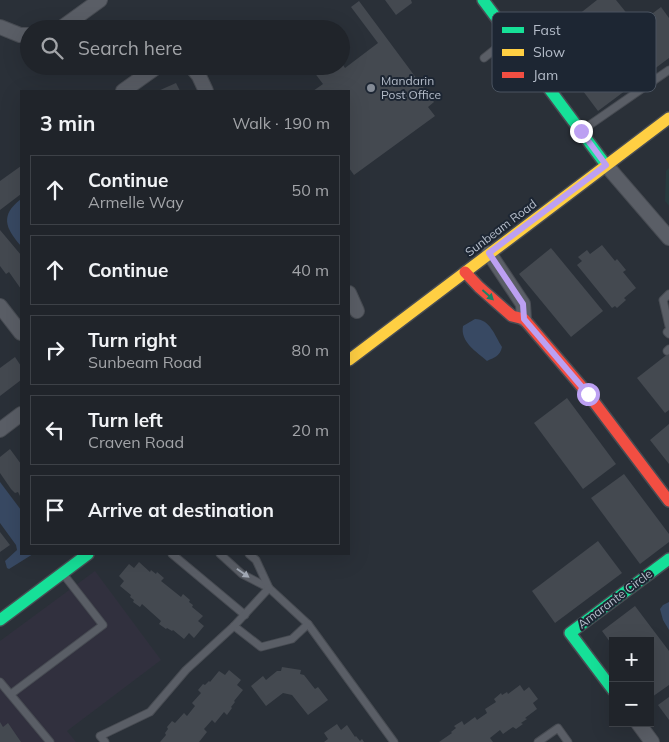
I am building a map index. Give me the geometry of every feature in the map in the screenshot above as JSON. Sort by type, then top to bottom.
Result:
[{"type":"street","points":[[72,20],[100,0]]},
{"type":"street","points":[[483,0],[492,12]]},
{"type":"street","points":[[0,27],[20,35]]},
{"type":"street","points":[[124,90],[145,75]]},
{"type":"street","points":[[198,75],[206,90]]},
{"type":"street","points":[[552,92],[606,165],[669,238]]},
{"type":"street","name":"Sunbeam Road","points":[[350,359],[669,118]]},
{"type":"street","points":[[489,253],[523,304],[524,319]]},
{"type":"street","points":[[465,272],[512,316],[524,319],[588,394],[669,501]]},
{"type":"street","points":[[350,295],[357,311]]},
{"type":"street","points":[[0,306],[20,332]]},
{"type":"street","points":[[0,430],[20,419]]},
{"type":"street","points":[[0,620],[87,555]]},
{"type":"street","name":"Amarante Circle","points":[[609,685],[570,633],[669,559]]},
{"type":"street","points":[[641,727],[652,742]]},
{"type":"lane","points":[[484,58],[492,52]]},
{"type":"lane","points":[[656,79],[669,70]]},
{"type":"lane","points":[[581,131],[637,92]]},
{"type":"lane","points":[[669,294],[663,300],[669,326]]},
{"type":"lane","points":[[669,330],[667,332],[669,334]]},
{"type":"lane","points":[[173,555],[245,615]]},
{"type":"lane","points":[[221,555],[242,574],[269,588],[308,624],[394,742]]},
{"type":"lane","points":[[250,555],[256,560],[269,588]]},
{"type":"lane","points":[[11,694],[103,625],[62,573]]},
{"type":"lane","points":[[105,742],[100,736],[150,712],[186,670],[234,626],[269,588]]},
{"type":"lane","points":[[234,626],[261,647],[292,639],[308,624]]},
{"type":"lane","points":[[0,682],[50,742]]},
{"type":"lane","points":[[538,742],[558,728],[568,742]]},
{"type":"shaded area","points":[[95,571],[161,660],[67,731],[76,742],[0,742],[0,641]]},
{"type":"green space","points":[[669,168],[669,206],[665,201],[666,171]]},
{"type":"water","points":[[20,200],[20,245],[11,233],[7,222],[14,205]]},
{"type":"water","points":[[475,319],[488,325],[502,347],[495,357],[487,361],[470,346],[464,337],[463,326]]},
{"type":"water","points":[[0,482],[20,509],[20,555],[31,555],[9,569],[5,561],[17,550],[16,545],[0,523]]},
{"type":"water","points":[[669,602],[669,630],[663,620],[660,609]]},
{"type":"building","points":[[385,0],[411,0],[412,3],[396,15]]},
{"type":"building","points":[[597,0],[616,0],[626,12],[582,12]]},
{"type":"building","name":"Mandarin Post Office","points":[[359,1],[434,102],[428,107],[435,116],[354,175],[350,169],[350,90],[314,90],[323,84],[316,75],[350,75],[350,64],[378,43],[351,7]]},
{"type":"building","points":[[661,7],[669,18],[669,58],[656,68],[656,12],[654,12]]},
{"type":"building","points":[[176,83],[180,90],[160,90]]},
{"type":"building","points":[[584,92],[623,92],[598,111]]},
{"type":"building","points":[[20,167],[20,195],[0,210],[0,181]]},
{"type":"building","points":[[0,230],[20,254],[20,288],[9,272],[6,274],[0,266]]},
{"type":"building","points":[[602,245],[615,261],[617,259],[626,270],[623,272],[636,288],[624,298],[626,300],[617,308],[615,306],[612,308],[577,265],[582,261],[578,257],[587,250],[590,254]]},
{"type":"building","points":[[551,248],[603,311],[571,337],[519,274]]},
{"type":"building","points":[[669,353],[669,410],[665,413],[637,378]]},
{"type":"building","points":[[15,357],[20,364],[20,381],[0,396],[0,368]]},
{"type":"building","points":[[567,398],[616,464],[583,489],[534,423]]},
{"type":"building","points":[[669,424],[669,464],[650,440]]},
{"type":"building","points":[[10,449],[20,463],[20,496],[18,492],[15,493],[11,489],[0,473],[0,457]]},
{"type":"building","points":[[624,474],[669,534],[669,542],[640,564],[591,498]]},
{"type":"building","points":[[0,532],[10,545],[0,552]]},
{"type":"building","points":[[598,541],[622,573],[555,623],[532,591]]},
{"type":"building","points":[[139,562],[150,572],[151,570],[156,574],[157,572],[164,578],[161,581],[181,597],[183,594],[190,600],[189,602],[193,605],[192,607],[203,616],[198,621],[204,626],[194,638],[189,633],[184,639],[173,630],[166,629],[159,624],[161,621],[142,604],[140,607],[133,602],[134,600],[130,597],[131,595],[120,586],[124,581],[119,576],[129,564],[134,568]]},
{"type":"building","points":[[635,606],[669,651],[669,685],[654,696],[654,637],[609,637],[609,641],[602,631]]},
{"type":"building","points":[[282,667],[301,670],[300,674],[304,675],[315,689],[318,687],[328,700],[308,715],[292,695],[283,693],[266,706],[251,686],[263,676],[266,680],[277,671],[281,671]]},
{"type":"building","points":[[229,670],[241,680],[237,685],[243,690],[234,701],[227,715],[224,712],[215,723],[212,720],[204,729],[207,732],[199,742],[160,742],[166,735],[167,727],[172,721],[175,723],[184,713],[187,716],[195,706],[192,703],[201,693],[198,690],[203,684],[205,685],[210,682],[219,671],[225,675]]},
{"type":"building","points":[[520,685],[524,691],[529,687],[538,699],[533,703],[537,709],[525,718],[527,719],[521,723],[523,724],[516,729],[513,727],[503,734],[500,730],[490,738],[493,742],[439,742],[452,733],[456,728],[454,726],[462,721],[464,725],[475,717],[477,720],[487,713],[485,709],[496,702],[494,699],[501,693],[502,695],[507,692],[508,694]]},
{"type":"building","points":[[669,697],[669,720],[658,705]]},
{"type":"building","points":[[0,722],[3,727],[8,723],[21,742],[0,742]]},
{"type":"building","points":[[337,724],[341,730],[347,725],[355,737],[360,741],[362,739],[364,742],[324,742],[328,739],[324,733]]},
{"type":"traffic: fast","points":[[483,0],[492,12]]},
{"type":"traffic: fast","points":[[552,92],[606,165]]},
{"type":"traffic: fast","points":[[0,620],[87,555]]},
{"type":"traffic: fast","points":[[609,685],[570,633],[669,559]]},
{"type":"traffic: slow","points":[[350,359],[669,118]]},
{"type":"traffic: jam","points":[[465,272],[512,316],[524,319],[588,394],[669,501]]},
{"type":"place","name":"Mandarin Post Office","points":[[371,88]]},
{"type":"route","points":[[581,131],[606,165],[489,253],[523,304],[524,319],[588,394]]}]
